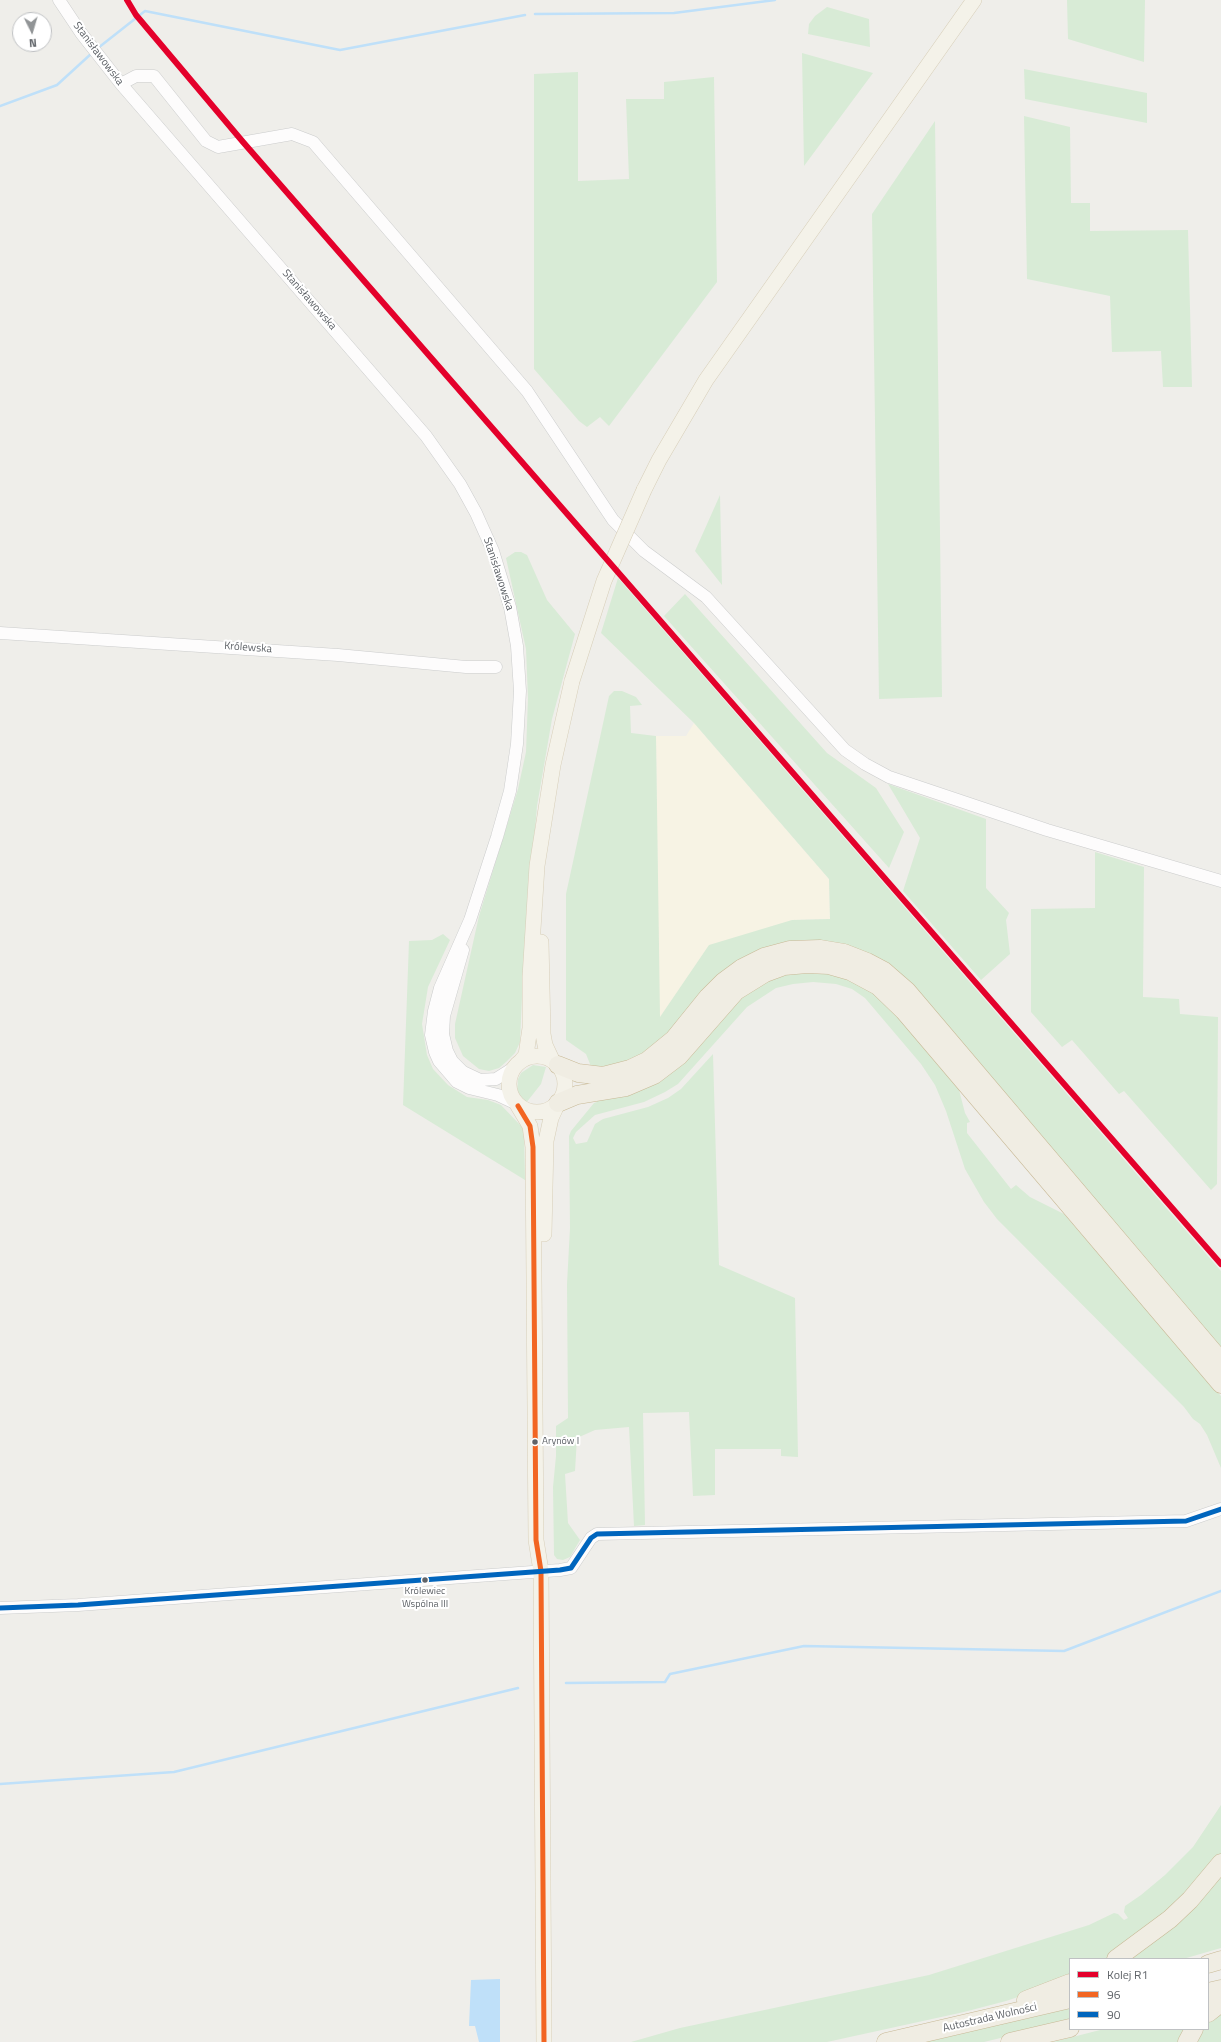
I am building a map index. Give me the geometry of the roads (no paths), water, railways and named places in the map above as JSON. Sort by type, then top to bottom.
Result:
[{"type":"highway","points":[[555,1063],[571,1072],[596,1076],[620,1072],[643,1063],[662,1051],[674,1039],[722,982],[742,968],[764,957],[790,950],[820,949],[844,953],[863,960],[884,971],[907,991],[1221,1361]]},
{"type":"highway","points":[[558,1104],[577,1095],[626,1087],[654,1075],[673,1061],[688,1046],[717,1010],[736,991],[764,973],[784,966],[807,964],[829,965],[850,971],[878,986],[904,1010],[1221,1384]]},
{"type":"highway","points":[[1118,1958],[1146,1939],[1190,1900],[1221,1864]]},
{"type":"highway","points":[[1209,1964],[1221,1960]]},
{"type":"highway","points":[[965,2025],[1069,1983]]},
{"type":"highway","points":[[1209,1992],[1221,1989]]},
{"type":"highway","name":"Autostrada Wolności","points":[[886,2042],[965,2025],[1069,1999]]},
{"type":"highway","points":[[1209,2013],[1221,2003]]},
{"type":"highway","points":[[1010,2042],[1069,2028]]},
{"type":"highway","points":[[1187,2042],[1193,2030]]},
{"type":"main road","points":[[544,2042],[541,1571],[536,1540],[533,1138],[530,1126],[509,1089],[508,1081],[526,1054],[530,1028],[530,977],[537,866],[562,720],[572,681],[604,581],[644,490],[659,460],[706,380],[974,0]]},
{"type":"main road","points":[[541,1571],[546,1550],[542,1286],[545,1152],[549,1124],[565,1091],[562,1071],[555,1063],[545,1045],[544,1034],[541,968],[549,792]]},
{"type":"main road","points":[[518,1064],[527,1058],[540,1056],[555,1063]]},
{"type":"main road","points":[[517,1104],[530,1112],[538,1113],[544,1112],[558,1104]]},
{"type":"street","name":"Stanisławowska","points":[[59,0],[95,51],[121,84],[426,436],[460,484],[476,513],[493,551],[504,585],[514,626],[520,691],[519,730],[516,760],[510,791],[497,837],[470,920]]},
{"type":"street","points":[[121,84],[136,76],[154,76],[206,141],[218,146],[292,134],[313,142],[527,391],[613,520],[644,551],[706,597],[845,750],[889,777],[1047,830],[1221,881]]},
{"type":"street","name":"Królewska","points":[[0,633],[323,654],[466,667],[496,667]]},
{"type":"street","points":[[470,920],[462,955],[444,1016],[443,1034],[445,1046],[449,1055],[457,1066],[468,1075],[480,1080],[496,1079],[518,1064]]},
{"type":"street","points":[[470,920],[436,1001],[432,1028],[433,1046],[442,1066],[457,1082],[469,1088],[498,1095],[517,1104]]},
{"type":"street","points":[[0,1608],[78,1604],[564,1570],[571,1568],[591,1538],[597,1534],[1186,1521],[1221,1509]]},
{"type":"water","points":[[500,1979],[500,2042],[479,2042],[475,2026],[469,2026],[471,1980]]},
{"type":"waterway","points":[[535,14],[674,13],[775,0]]},
{"type":"waterway","points":[[98,48],[145,11],[340,50],[525,15]]},
{"type":"waterway","points":[[0,106],[57,85],[92,53]]},
{"type":"waterway","points":[[566,1683],[665,1682],[670,1674],[804,1646],[1064,1651],[1221,1591]]},
{"type":"waterway","points":[[0,1784],[174,1772],[518,1688]]},
{"type":"rail line","name":"R1","points":[[127,0],[136,15],[243,142],[1221,1264]]},
{"type":"place","name":"Arynów I","points":[[535,1442]]},
{"type":"place","name":"Królewiec Wspólna III","points":[[425,1580]]}]
